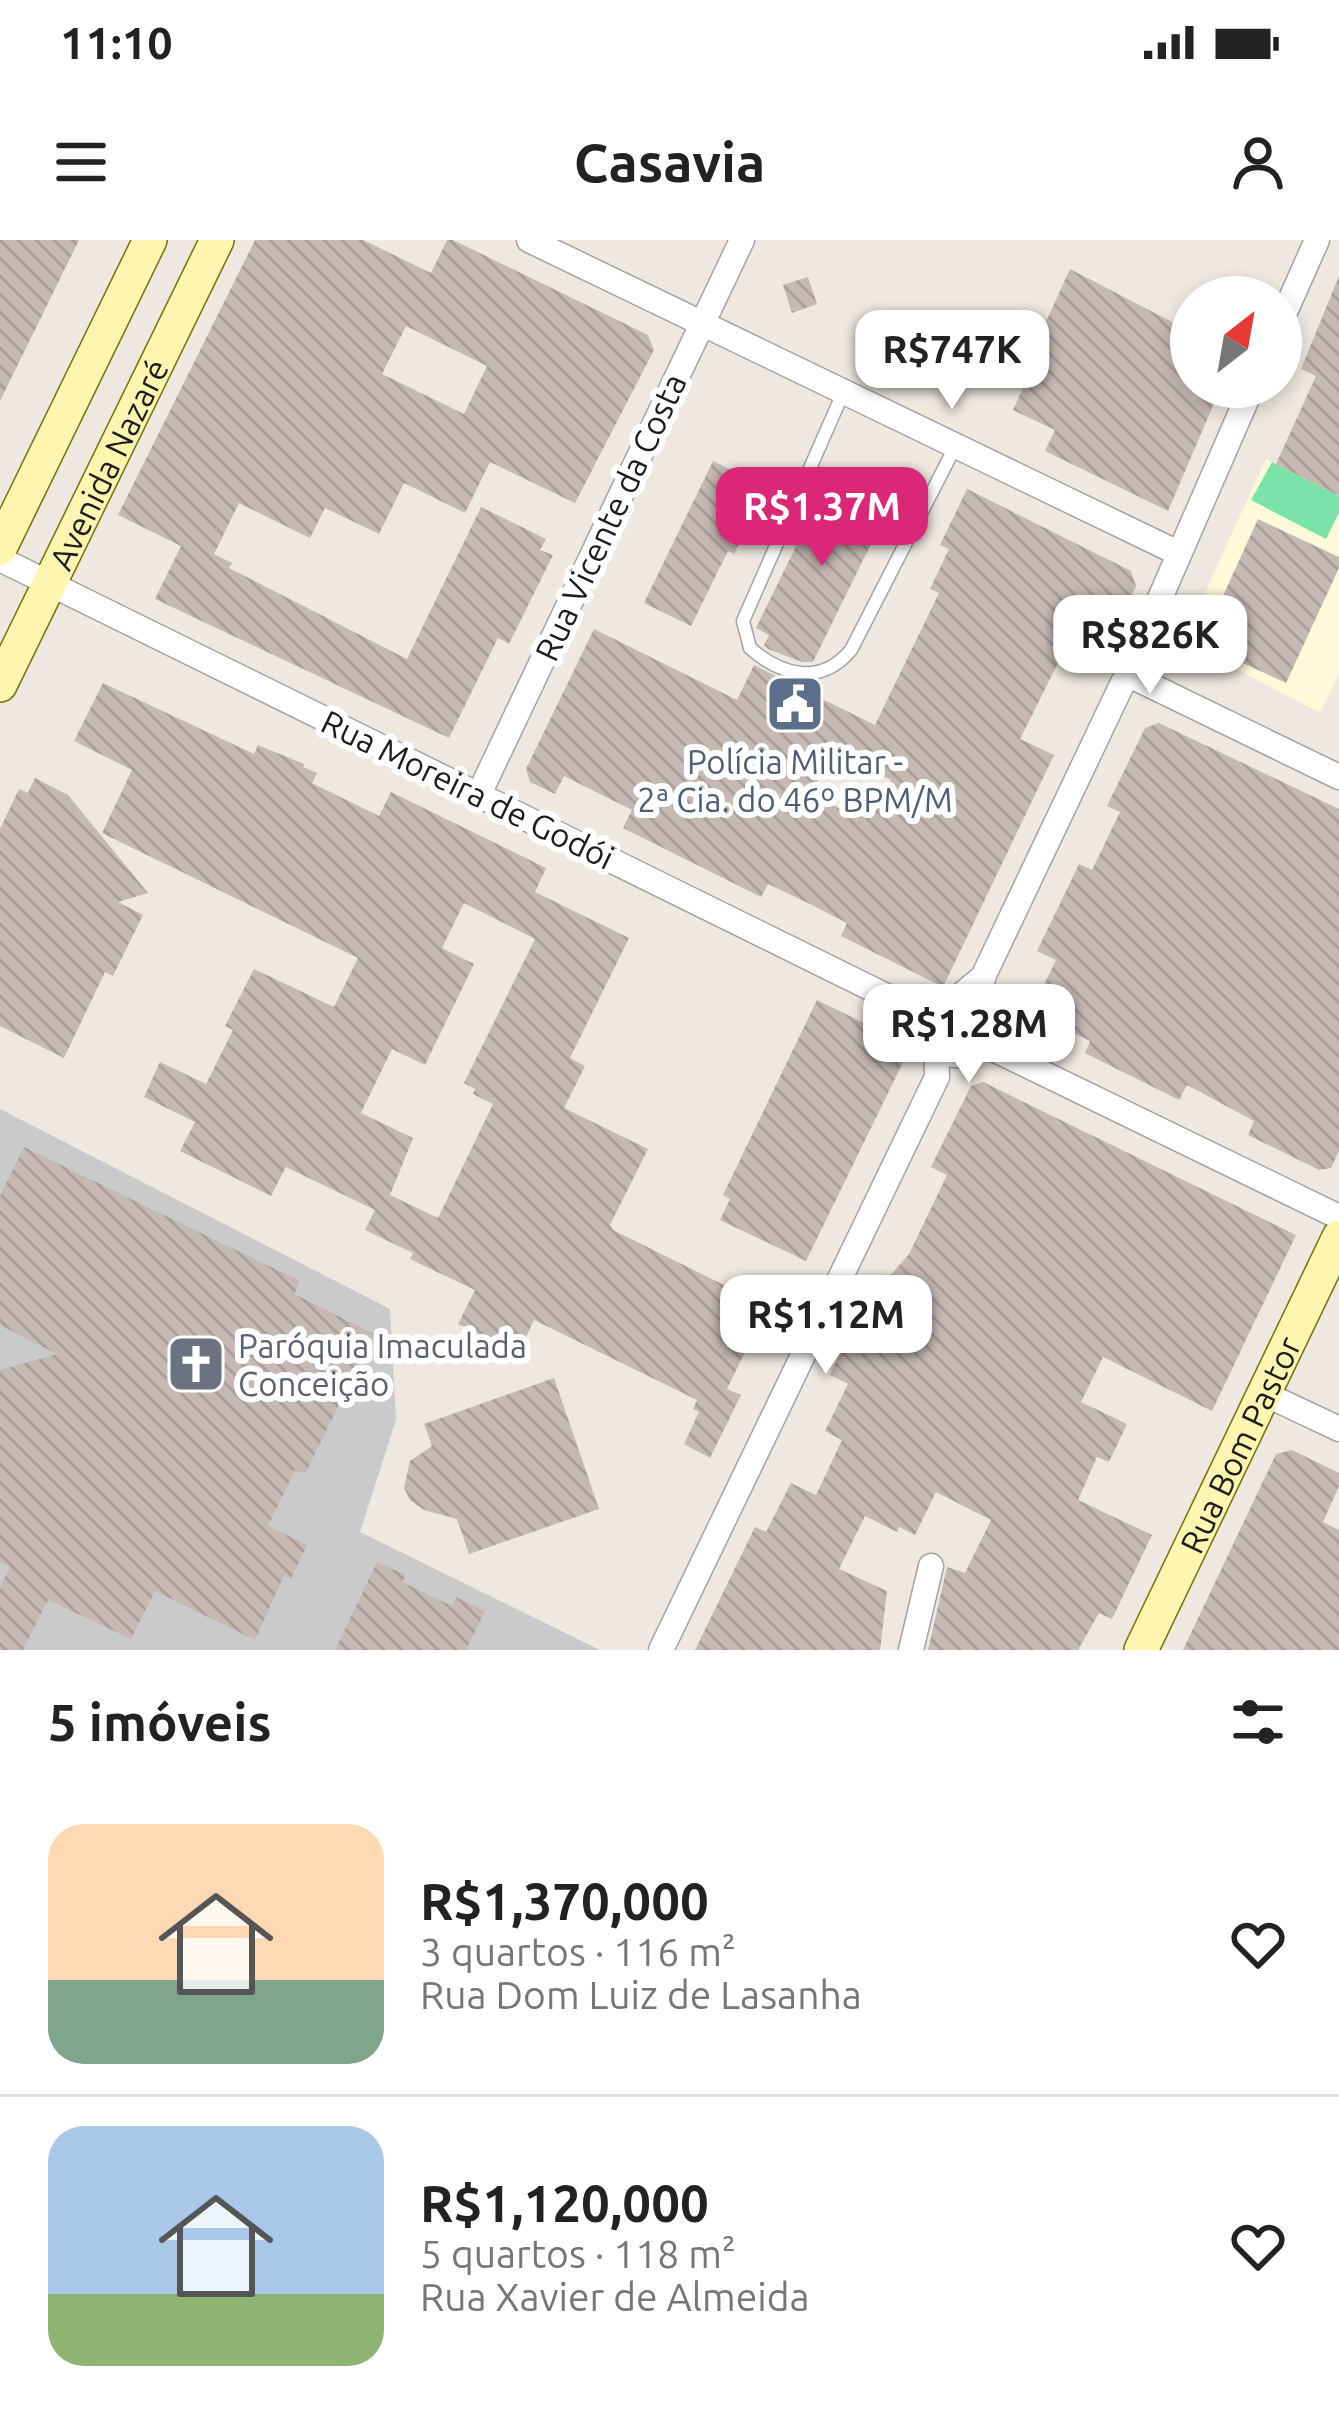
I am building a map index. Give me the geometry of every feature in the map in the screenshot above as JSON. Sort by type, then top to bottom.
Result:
[{"type":"main road","name":"Avenida Nazaré","points":[[0,548],[150,240]]},
{"type":"main road","name":"Avenida Nazaré","points":[[0,686],[217,240]]},
{"type":"main road","name":"Rua Bom Pastor","points":[[1141,1650],[1339,1238]]},
{"type":"street","points":[[529,240],[1178,554]]},
{"type":"street","name":"Rua Vicente da Costa","points":[[479,794],[742,240]]},
{"type":"street","points":[[1301,276],[1317,240]]},
{"type":"street","points":[[662,1650],[937,1077],[974,1049],[984,1033],[978,1015],[983,977],[1127,674],[1243,408]]},
{"type":"street","name":"Rua Moreira de Godói","points":[[0,559],[479,794],[944,1013]]},
{"type":"street","points":[[1127,674],[1339,777]]},
{"type":"street","points":[[937,1077],[932,1033],[944,1013],[983,977]]},
{"type":"street","points":[[944,1013],[967,1007],[978,1015]]},
{"type":"street","points":[[936,1046],[956,1057],[974,1049],[1339,1216]]},
{"type":"street","points":[[1265,1394],[1339,1429]]},
{"type":"street","points":[[910,1650],[931,1567]]},
{"type":"lane","points":[[843,392],[743,621],[750,648],[784,670],[805,676],[816,673],[844,659],[851,650],[956,446]]},
{"type":"shaded area","points":[[1266,459],[1339,496],[1339,673],[1320,713],[1194,647],[1186,634]]},
{"type":"shaded area","name":"Paróquia Imaculada Conceição","points":[[0,1109],[390,1309],[396,1420],[360,1532],[600,1650],[0,1650]]},
{"type":"green space","points":[[1272,462],[1339,496],[1339,513],[1326,539],[1251,500]]},
{"type":"building","points":[[0,240],[79,240],[0,401]]},
{"type":"building","points":[[255,240],[363,240],[431,273],[447,240],[453,240],[648,335],[654,350],[575,503],[490,462],[465,513],[404,483],[379,534],[325,508],[310,538],[239,503],[214,554],[232,563],[229,568],[407,659],[481,507],[546,539],[540,550],[553,555],[509,644],[498,638],[449,738],[155,599],[181,546],[118,515]],"holes":[[[406,326],[487,366],[464,414],[382,374]]]},
{"type":"building","points":[[1070,269],[1170,321],[1170,408],[1212,408],[1168,511],[1045,451],[1055,430],[1013,410],[1029,375],[1023,372]]},
{"type":"building","points":[[1339,276],[1339,496],[1276,464],[1316,376],[1302,367]]},
{"type":"building","points":[[808,277],[817,304],[792,313],[783,285]]},
{"type":"building","points":[[713,461],[760,484],[738,529],[745,531],[734,554],[728,551],[691,626],[644,603]]},
{"type":"building","points":[[832,473],[891,503],[813,662],[802,662],[768,649],[764,645],[769,635],[756,628]]},
{"type":"building","points":[[967,489],[1131,571],[1136,586],[1095,669],[1063,653],[1020,739],[1054,755],[943,987],[841,936],[847,923],[808,903],[768,884],[761,897],[623,828],[632,810],[564,776],[555,794],[530,782],[526,769],[594,629],[737,700],[754,665],[802,683],[800,688],[875,725],[939,593],[930,589],[949,549],[940,545]],"holes":[[[832,751],[891,780],[874,815],[855,816],[811,795]]]},
{"type":"building","points":[[1258,519],[1339,557],[1339,568],[1286,683],[1201,644]]},
{"type":"building","points":[[103,683],[254,754],[258,745],[304,764],[317,773],[312,783],[379,816],[391,792],[546,868],[535,892],[629,938],[570,1058],[585,1066],[564,1108],[648,1149],[610,1225],[613,1230],[724,1285],[720,1293],[764,1313],[727,1389],[741,1395],[710,1458],[684,1444],[699,1412],[693,1409],[697,1400],[534,1320],[518,1354],[458,1324],[475,1290],[410,1259],[413,1253],[365,1230],[375,1210],[286,1167],[271,1196],[180,1151],[195,1122],[144,1097],[160,1062],[206,1084],[233,1030],[225,1026],[254,969],[334,1007],[358,958],[102,833],[132,770],[74,741]],"holes":[[[464,903],[535,939],[464,1083],[475,1089],[473,1094],[493,1104],[438,1218],[390,1195],[413,1138],[361,1113],[392,1049],[425,1065],[474,964],[442,948]]]},
{"type":"building","points":[[1159,723],[1339,809],[1339,1151],[1331,1168],[1319,1170],[1248,1135],[1254,1121],[1187,1085],[1179,1100],[1085,1053],[1090,1041],[1031,1012],[1056,960],[1037,951],[1079,864],[1092,870],[1120,812],[1107,806],[1145,728]]},
{"type":"building","points":[[35,778],[68,795],[148,893],[118,902],[143,915],[113,976],[105,972],[64,1058],[0,1026],[0,829],[19,789],[28,793]]},
{"type":"building","points":[[817,1000],[911,1046],[806,1261],[720,1220],[730,1199],[723,1195]]},
{"type":"building","points":[[983,1082],[1296,1235],[1212,1411],[1103,1357],[1081,1402],[1127,1424],[1109,1462],[1097,1457],[1078,1500],[1152,1535],[1112,1619],[1099,1613],[1078,1650],[928,1650],[947,1567],[965,1573],[991,1520],[936,1492],[915,1535],[865,1516],[839,1569],[887,1591],[880,1650],[695,1650],[755,1527],[766,1532],[791,1483],[816,1495],[842,1440],[825,1431],[848,1384],[830,1375],[876,1279],[881,1281],[884,1274],[889,1277],[909,1254],[947,1175],[931,1167],[971,1086]]},
{"type":"building","name":"Paróquia Imaculada Conceição","points":[[24,1147],[300,1281],[294,1294],[374,1334],[305,1474],[295,1470],[268,1526],[307,1545],[291,1579],[284,1575],[255,1640],[155,1591],[131,1639],[48,1600],[23,1650],[0,1650],[0,1588],[10,1567],[0,1562],[0,1370],[57,1354],[0,1325],[0,1196]]},
{"type":"building","points":[[554,1378],[599,1509],[469,1554],[457,1519],[424,1510],[410,1500],[404,1488],[410,1461],[432,1446],[424,1424]]},
{"type":"building","points":[[1292,1450],[1339,1473],[1339,1486],[1323,1522],[1339,1530],[1339,1650],[1183,1650],[1276,1454]]},
{"type":"building","points":[[377,1562],[406,1575],[402,1582],[452,1606],[456,1597],[485,1611],[466,1650],[335,1650]]},
{"type":"place","name":"Polícia Militar - 2ª Cia. do 46º BPM/M","points":[[795,704]]},
{"type":"place","name":"Paróquia Imaculada Conceição","points":[[196,1364]]}]
